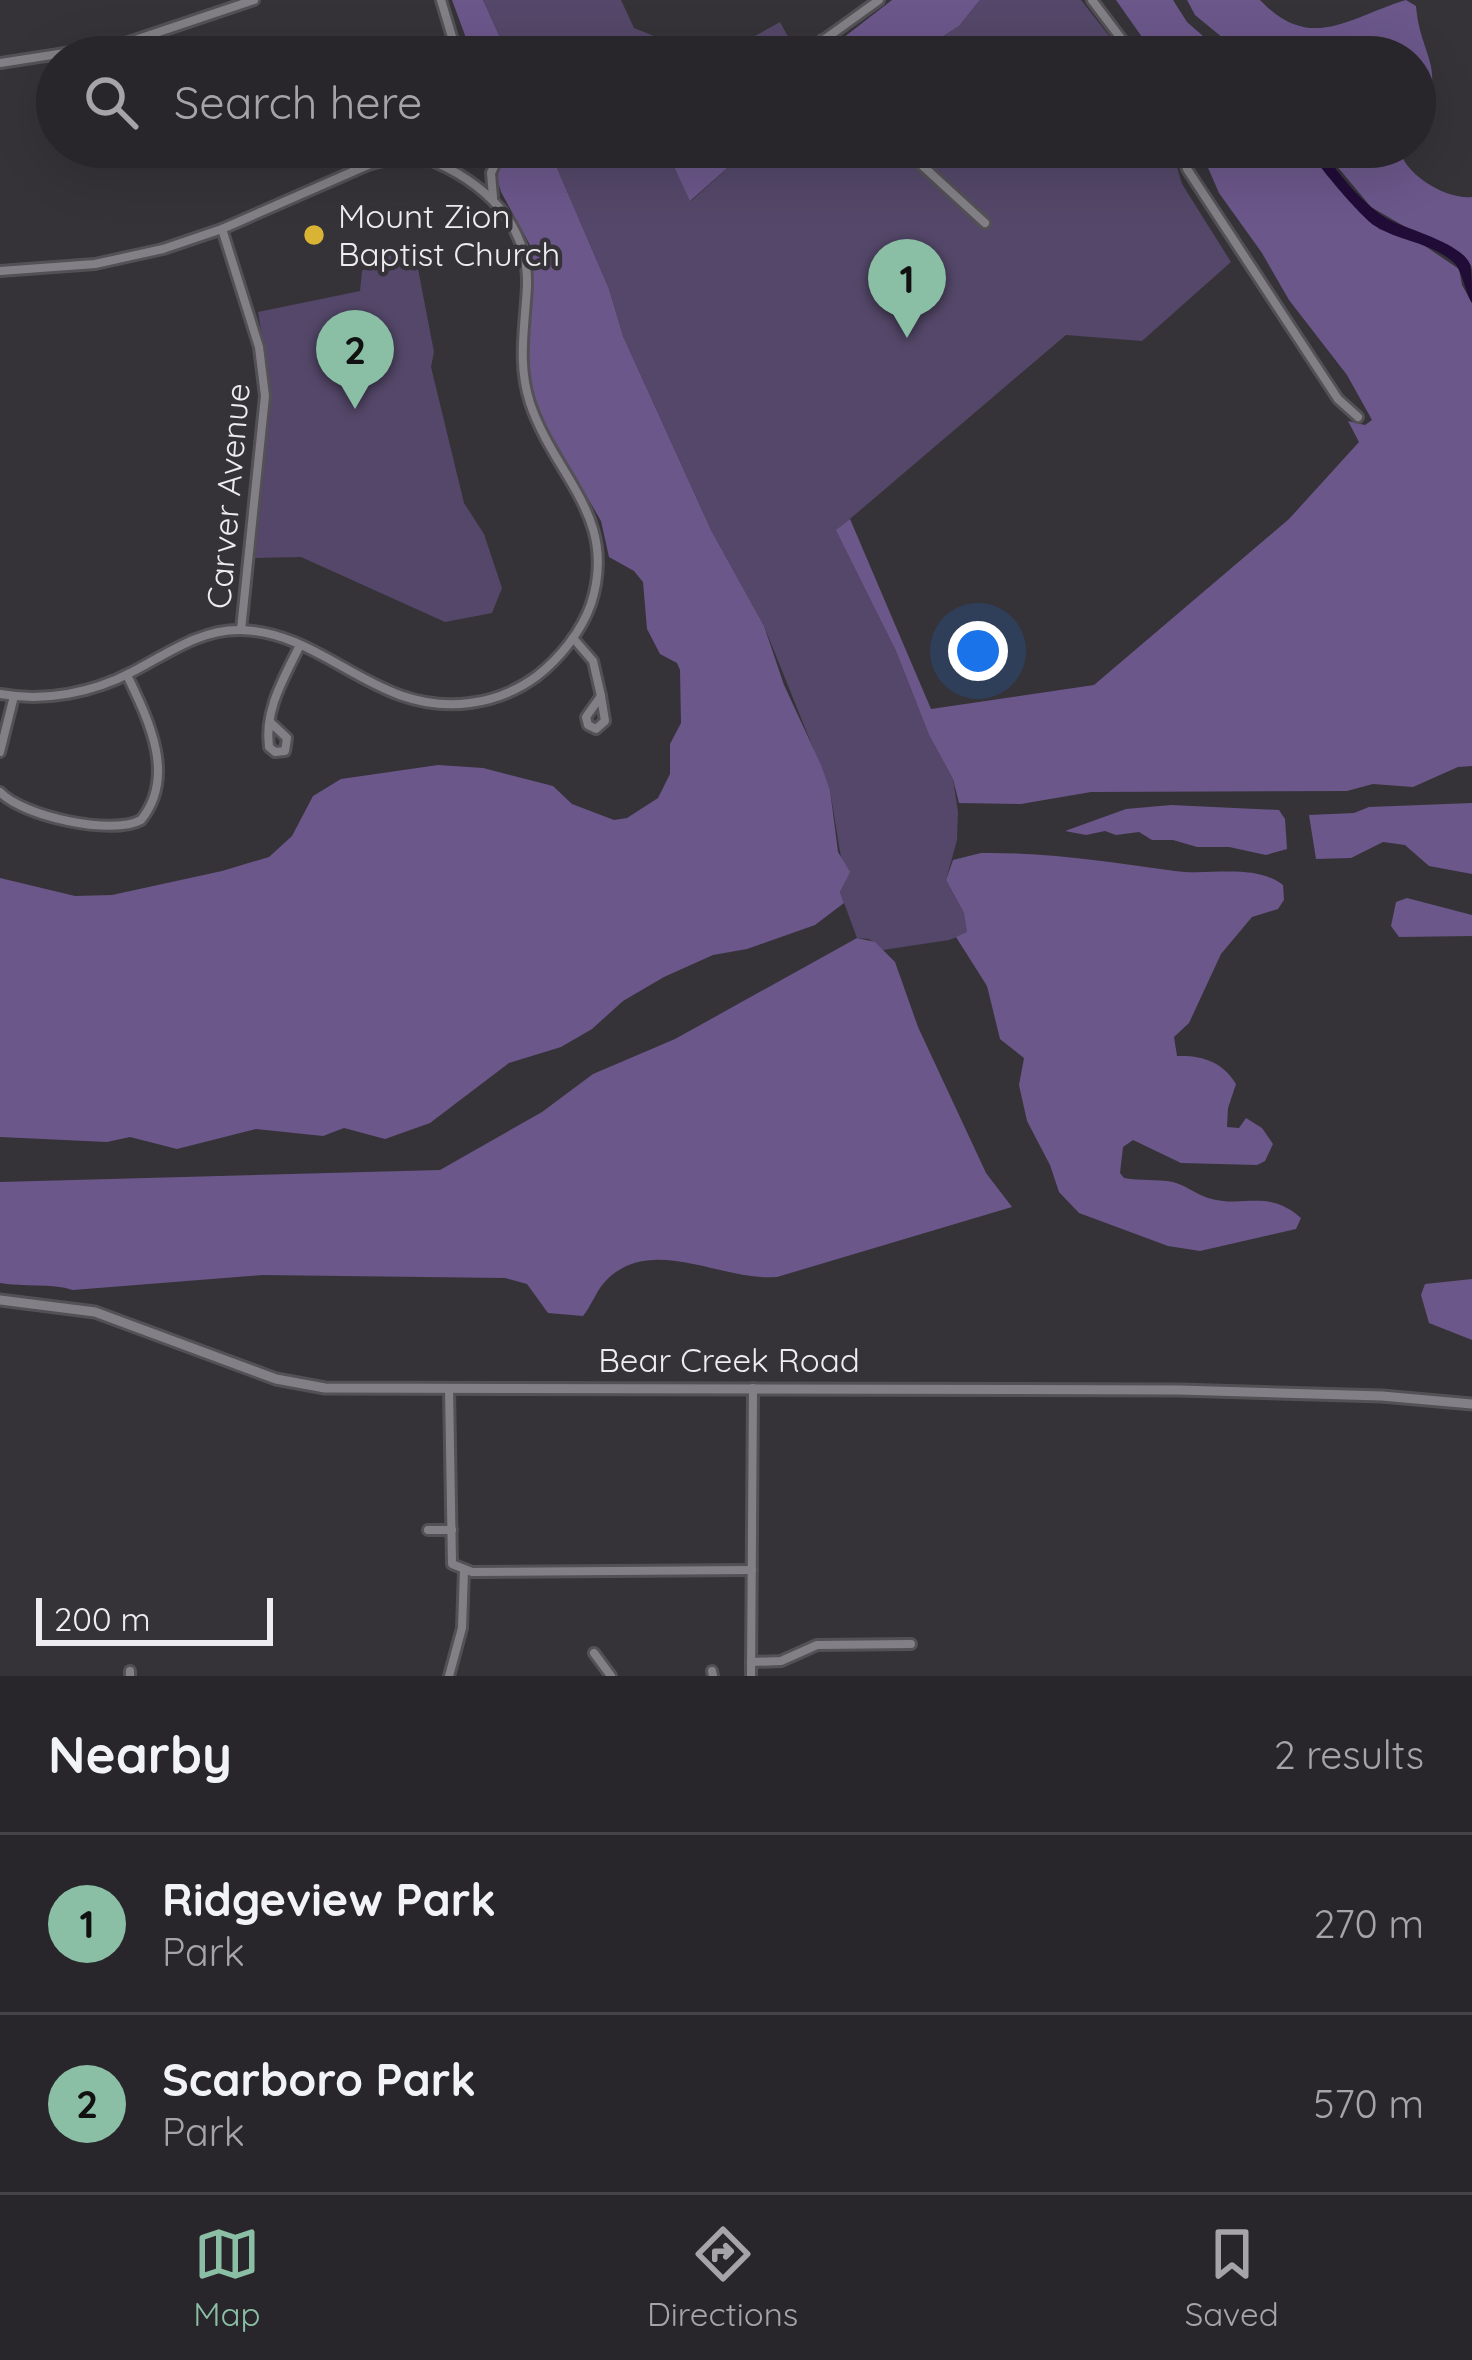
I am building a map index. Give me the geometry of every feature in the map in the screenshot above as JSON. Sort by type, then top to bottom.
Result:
[{"type":"street","points":[[147,36],[254,0]]},
{"type":"street","points":[[441,0],[452,36]]},
{"type":"street","points":[[828,36],[879,0]]},
{"type":"street","points":[[1092,0],[1119,36]]},
{"type":"street","points":[[0,63],[36,57]]},
{"type":"street","points":[[0,271],[95,264],[163,248],[222,229],[366,168]]},
{"type":"street","points":[[0,694],[49,696],[87,690],[203,636],[241,630],[300,645],[390,694],[448,705],[482,701],[514,690],[555,661],[588,613],[596,586],[598,545],[586,507],[530,404],[522,367],[525,260],[514,228],[493,199],[464,175],[447,168]]},
{"type":"street","points":[[493,168],[493,199]]},
{"type":"street","points":[[925,168],[985,223]]},
{"type":"street","points":[[1186,168],[1338,399],[1358,417]]},
{"type":"street","name":"Carver Avenue","points":[[222,229],[259,347],[265,395],[241,630]]},
{"type":"street","points":[[573,638],[593,661],[601,696]]},
{"type":"street","points":[[270,722],[275,695],[300,645]]},
{"type":"street","points":[[0,792],[17,806],[74,821],[116,828],[140,820],[154,797],[157,750],[127,675]]},
{"type":"street","points":[[0,752],[14,696]]},
{"type":"street","name":"Bear Creek Road","points":[[0,1300],[95,1312],[297,1385],[325,1388],[1179,1390],[1382,1396],[1472,1404]]},
{"type":"street","points":[[449,1387],[452,1564],[464,1570],[752,1570]]},
{"type":"street","points":[[751,1676],[753,1387]]},
{"type":"street","points":[[428,1530],[452,1530]]},
{"type":"street","points":[[449,1676],[462,1628],[464,1570]]},
{"type":"street","points":[[751,1662],[781,1661],[817,1645],[911,1643]]},
{"type":"street","points":[[594,1653],[611,1676]]},
{"type":"shaded area","points":[[452,0],[483,0],[499,36],[465,36]]},
{"type":"shaded area","points":[[483,0],[621,0],[634,28],[654,36],[499,36]]},
{"type":"shaded area","points":[[892,0],[980,0],[959,26],[944,36],[845,36]]},
{"type":"shaded area","points":[[980,0],[1081,0],[1109,36],[944,36],[959,26]]},
{"type":"shaded area","points":[[1116,0],[1173,0],[1203,36],[1141,36]]},
{"type":"shaded area","points":[[1187,0],[1260,0],[1296,25],[1330,27],[1406,0],[1416,6],[1422,36],[1220,36],[1195,15]]},
{"type":"shaded area","points":[[780,22],[788,36],[755,36]]},
{"type":"shaded area","points":[[494,168],[557,168],[609,289],[623,336],[711,530],[764,626],[784,685],[821,765],[830,790],[838,852],[850,872],[840,892],[844,903],[815,925],[747,949],[713,955],[664,977],[561,1047],[509,1063],[430,1123],[385,1139],[344,1128],[323,1136],[256,1129],[177,1149],[130,1137],[107,1142],[0,1137],[0,878],[75,896],[112,895],[222,871],[269,857],[292,836],[313,796],[341,779],[438,765],[483,768],[553,786],[572,804],[614,820],[627,818],[658,798],[670,774],[670,744],[681,723],[680,670],[660,654],[647,629],[643,582],[609,557],[601,521],[536,409],[526,363],[533,280],[530,245],[501,192]]},
{"type":"shaded area","points":[[557,168],[675,168],[691,201],[728,168],[1177,168],[1182,184],[1231,262],[1142,341],[1066,335],[837,530],[953,779],[957,840],[946,880],[964,913],[968,933],[883,950],[869,939],[857,938],[840,892],[845,882],[830,790],[764,626],[711,530],[623,336],[609,289]]},
{"type":"shaded area","points":[[675,168],[727,168],[690,201]]},
{"type":"shaded area","points":[[1208,168],[1322,168],[1379,229],[1419,242],[1459,269],[1472,303],[1472,766],[1458,767],[1413,787],[1373,784],[1347,791],[1091,792],[1021,804],[959,803],[953,779],[929,735],[896,651],[836,530],[850,519],[931,709],[1094,685],[1289,519],[1359,442],[1348,421],[1365,425],[1372,420],[1347,375],[1289,300],[1219,193]]},
{"type":"shaded area","points":[[1322,168],[1336,168],[1386,218],[1456,249],[1470,264],[1472,303],[1452,261],[1375,226]]},
{"type":"shaded area","points":[[1338,168],[1409,168],[1450,194],[1472,197],[1472,270],[1471,265],[1371,207]]},
{"type":"shaded area","points":[[414,248],[434,352],[431,367],[464,503],[484,534],[502,588],[492,613],[445,622],[301,557],[255,558],[269,379],[258,312],[360,291],[362,271],[389,251]]},
{"type":"shaded area","points":[[1472,803],[1472,874],[1429,866],[1405,845],[1383,842],[1351,858],[1316,859],[1309,815]]},
{"type":"shaded area","points":[[1171,805],[1279,810],[1285,819],[1287,849],[1266,855],[1152,840],[1139,832],[1086,835],[1065,831],[1126,809]]},
{"type":"shaded area","points":[[981,853],[1054,856],[1188,872],[1245,872],[1283,885],[1284,900],[1278,909],[1252,917],[1221,954],[1189,1023],[1174,1037],[1177,1056],[1211,1061],[1231,1076],[1236,1084],[1227,1127],[1239,1128],[1246,1118],[1262,1128],[1273,1144],[1265,1161],[1257,1165],[1181,1163],[1133,1140],[1123,1147],[1120,1173],[1124,1178],[1173,1182],[1221,1201],[1277,1204],[1301,1218],[1296,1229],[1200,1251],[1168,1246],[1079,1213],[1059,1192],[1027,1121],[1019,1085],[1024,1058],[1000,1039],[987,986],[956,937],[967,932],[964,913],[946,880],[953,860]]},
{"type":"shaded area","points":[[1407,898],[1472,915],[1472,936],[1399,937],[1391,926],[1396,902]]},
{"type":"shaded area","points":[[857,938],[875,942],[895,962],[918,1027],[986,1173],[1012,1207],[777,1277],[686,1262],[641,1261],[603,1284],[583,1316],[548,1313],[527,1284],[505,1278],[262,1275],[73,1290],[0,1283],[0,1182],[440,1170],[542,1112],[593,1074],[675,1039]]},
{"type":"shaded area","points":[[1472,1279],[1472,1340],[1429,1323],[1421,1295],[1425,1284]]},
{"type":"place","name":"Mount Zion Baptist Church","points":[[314,235]]},
{"type":"place","name":"Ridgeview Park","points":[[907,338]]},
{"type":"place","name":"Scarboro Park","points":[[355,409]]}]
